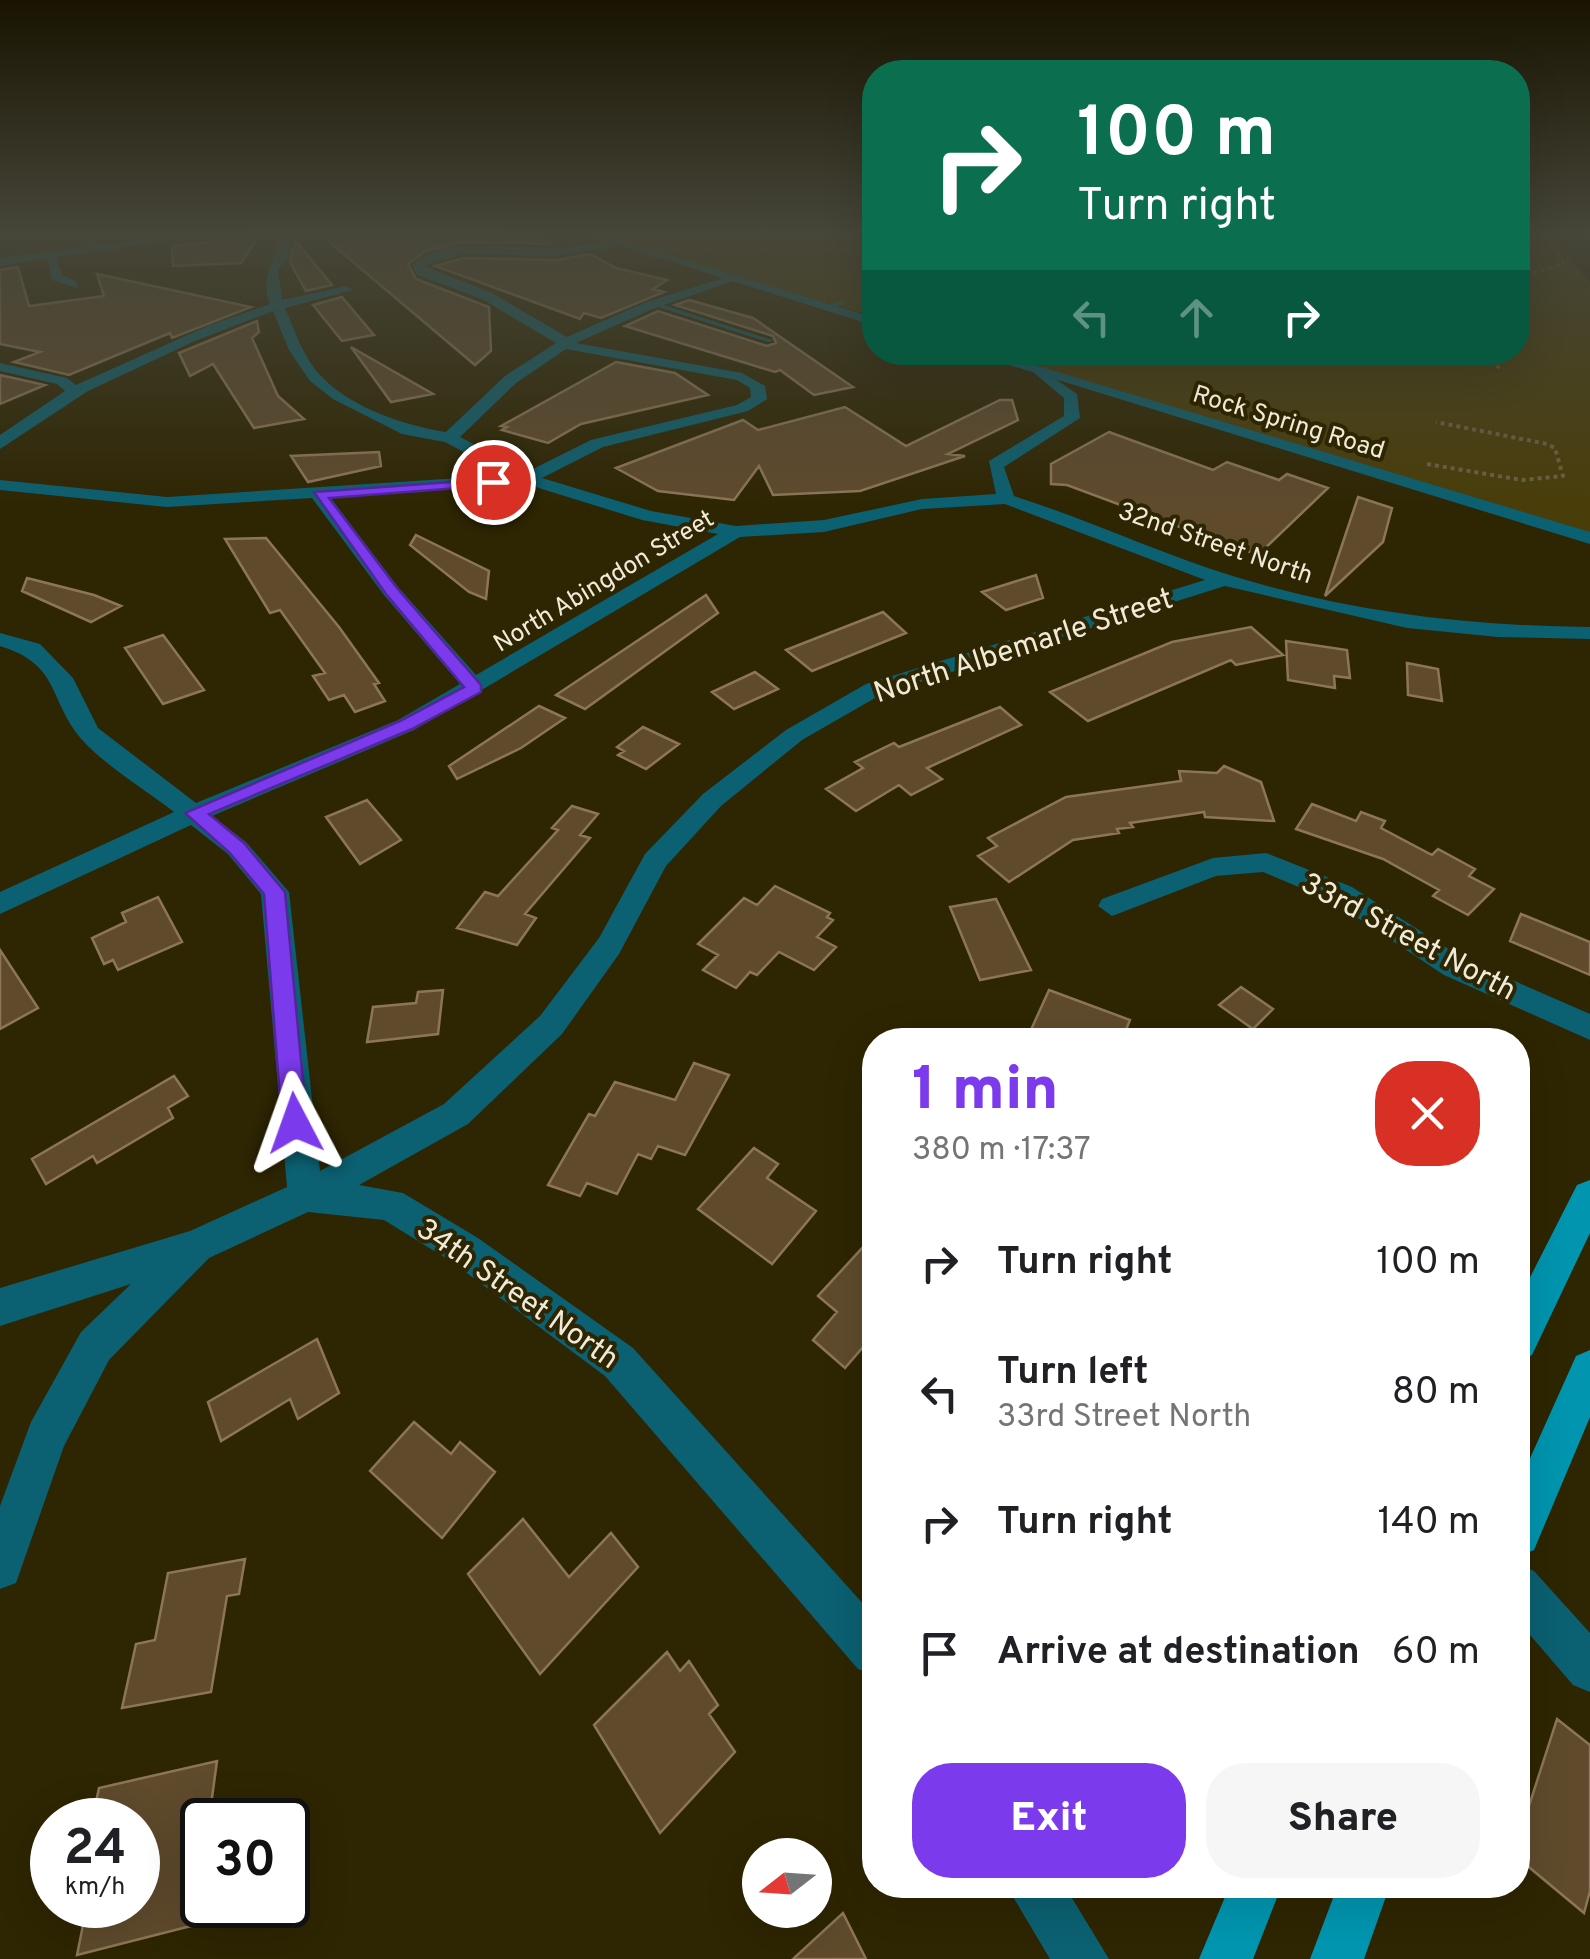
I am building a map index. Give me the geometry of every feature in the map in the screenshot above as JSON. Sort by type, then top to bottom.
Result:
[{"type":"main road","points":[[1530,1317],[1590,1196]]},
{"type":"main road","points":[[1530,1507],[1590,1370]]},
{"type":"main road","points":[[1226,1959],[1251,1898]]},
{"type":"main road","points":[[1337,1959],[1359,1898]]},
{"type":"street","points":[[0,444],[24,422],[74,391],[213,326]]},
{"type":"street","points":[[288,326],[316,381],[368,414],[408,431],[450,438],[527,480],[648,516],[736,532]]},
{"type":"street","points":[[0,485],[168,502],[527,480],[597,443],[742,408],[759,399],[757,386],[742,376],[667,360],[578,350],[538,326]]},
{"type":"street","points":[[450,438],[468,418],[564,342],[599,326]]},
{"type":"street","points":[[1015,365],[1080,392]]},
{"type":"street","points":[[0,366],[62,381],[74,391]]},
{"type":"street","name":"North Abingdon Street","points":[[922,504],[1072,418],[1080,392]]},
{"type":"street","name":"Rock Spring Road","points":[[1080,392],[1590,538]]},
{"type":"street","points":[[980,472],[1006,500]]},
{"type":"street","points":[[319,495],[392,591],[475,688]]},
{"type":"street","name":"North Abingdon Street","points":[[0,904],[194,813],[406,725],[736,532],[824,526],[922,504],[1006,500]]},
{"type":"street","name":"32nd Street North","points":[[1006,500],[1224,580],[1327,609],[1438,627],[1590,632]]},
{"type":"street","name":"North Albemarle Street","points":[[0,1307],[196,1246],[306,1196],[456,1114],[551,1025],[609,946],[655,861],[712,800],[794,735],[874,689],[1224,580]]},
{"type":"street","points":[[0,639],[32,649],[65,682],[88,732],[130,769],[237,848],[275,892],[295,1123],[306,1196]]},
{"type":"street","name":"33rd Street North","points":[[1112,906],[1213,866],[1266,862],[1342,894],[1454,967],[1590,1028]]},
{"type":"street","name":"34th Street North","points":[[306,1196],[390,1204],[466,1250],[619,1362],[862,1637]]},
{"type":"street","name":"North Albemarle Street","points":[[0,1567],[46,1437],[95,1346],[196,1246]]},
{"type":"street","points":[[1530,1600],[1590,1668]]},
{"type":"street","points":[[1041,1898],[1082,1959]]},
{"type":"lane","points":[[724,326],[770,341]]},
{"type":"path","points":[[1498,365],[1502,370]]},
{"type":"path","points":[[1415,462],[1522,480],[1563,476],[1555,448],[1547,444],[1436,422]]},
{"type":"shaded area","points":[[1530,326],[1590,326],[1590,534],[1032,365],[1530,365]]},
{"type":"building","points":[[0,326],[202,326],[172,338],[170,333],[69,375],[14,362],[40,352],[0,344]]},
{"type":"building","points":[[244,326],[258,326],[259,332],[252,338],[278,396],[304,419],[254,428],[213,364],[190,376],[179,353]]},
{"type":"building","points":[[330,326],[367,326],[374,335],[342,341]]},
{"type":"building","points":[[429,326],[490,326],[491,351],[475,365]]},
{"type":"building","points":[[626,326],[706,326],[767,346],[776,343],[773,336],[743,326],[765,326],[853,387],[814,395],[780,370],[775,372]]},
{"type":"building","points":[[351,347],[433,394],[391,402]]},
{"type":"building","points":[[616,362],[675,373],[708,395],[581,424],[548,443],[502,430],[507,427],[501,426]]},
{"type":"building","points":[[0,375],[45,385],[0,404]]},
{"type":"building","points":[[1000,400],[1012,400],[1018,420],[948,454],[965,456],[860,491],[773,495],[759,466],[734,500],[658,491],[616,468],[743,420],[758,430],[845,407],[906,446]]},
{"type":"building","points":[[1109,432],[1213,470],[1227,462],[1279,480],[1287,474],[1328,488],[1260,553],[1244,551],[1067,485],[1051,484],[1051,464]]},
{"type":"building","points":[[379,452],[381,466],[308,482],[291,456]]},
{"type":"building","points":[[1358,497],[1392,508],[1383,542],[1325,596]]},
{"type":"building","points":[[416,535],[489,571],[486,599],[469,592],[410,545]]},
{"type":"building","points":[[266,538],[339,627],[379,683],[374,684],[385,701],[355,712],[344,695],[329,700],[313,676],[325,673],[280,610],[270,613],[225,539]]},
{"type":"building","points":[[1036,575],[1043,598],[1006,610],[982,592]]},
{"type":"building","points":[[27,578],[121,606],[91,622],[22,591]]},
{"type":"building","points":[[706,595],[718,613],[585,709],[556,695]]},
{"type":"building","points":[[883,612],[906,633],[812,671],[786,650]]},
{"type":"building","points":[[1251,627],[1283,655],[1236,665],[1231,660],[1088,721],[1050,692],[1172,642]]},
{"type":"building","points":[[163,635],[204,690],[163,704],[125,648]]},
{"type":"building","points":[[1286,641],[1347,650],[1350,678],[1334,676],[1335,688],[1288,680]]},
{"type":"building","points":[[1407,663],[1438,669],[1442,701],[1408,695]]},
{"type":"building","points":[[755,672],[778,689],[734,709],[712,692]]},
{"type":"building","points":[[539,706],[565,718],[521,748],[457,779],[449,766]]},
{"type":"building","points":[[1000,707],[1021,725],[927,768],[942,779],[911,795],[899,785],[856,811],[826,789],[863,768],[855,762],[894,743],[899,747]]},
{"type":"building","points":[[643,727],[679,744],[646,769],[618,755],[624,751],[617,747]]},
{"type":"building","points":[[1224,766],[1261,782],[1274,821],[1205,817],[1204,812],[1130,823],[1133,827],[1117,829],[1119,833],[1073,840],[1009,882],[978,856],[997,846],[988,838],[1066,797],[1181,781],[1179,771],[1217,773]]},
{"type":"building","points":[[367,800],[401,840],[360,864],[326,817]]},
{"type":"building","points":[[1312,804],[1356,821],[1361,812],[1385,821],[1381,828],[1432,855],[1438,849],[1475,869],[1469,876],[1494,889],[1468,915],[1433,896],[1439,890],[1383,859],[1296,829]]},
{"type":"building","points":[[572,806],[598,814],[580,835],[590,838],[525,914],[536,918],[517,945],[457,928],[485,892],[498,896],[558,830],[552,828]]},
{"type":"building","points":[[775,886],[830,913],[827,917],[833,920],[817,937],[836,947],[814,970],[779,952],[757,975],[750,972],[736,988],[703,970],[718,955],[698,944],[744,898],[757,905]]},
{"type":"building","points":[[158,897],[182,942],[118,970],[113,960],[104,964],[92,938],[126,922],[122,913]]},
{"type":"building","points":[[996,899],[1031,970],[980,980],[950,907]]},
{"type":"building","points":[[1521,914],[1590,942],[1590,975],[1510,941]]},
{"type":"building","points":[[0,950],[38,1008],[0,1029]]},
{"type":"building","points":[[1241,987],[1273,1009],[1252,1028],[1219,1005]]},
{"type":"building","points":[[443,990],[438,1034],[367,1042],[373,1007],[416,1003],[418,992]]},
{"type":"building","points":[[1049,990],[1130,1020],[1127,1028],[1032,1028]]},
{"type":"building","points":[[694,1063],[729,1075],[685,1155],[658,1146],[651,1159],[638,1154],[617,1194],[587,1183],[580,1196],[548,1185],[589,1114],[595,1116],[615,1082],[675,1100]]},
{"type":"building","points":[[174,1076],[188,1096],[168,1108],[173,1118],[97,1163],[93,1156],[46,1184],[32,1159]]},
{"type":"building","points":[[754,1148],[778,1164],[767,1178],[816,1211],[772,1264],[698,1209]]},
{"type":"building","points":[[862,1248],[862,1348],[845,1368],[813,1340],[837,1312],[818,1296]]},
{"type":"building","points":[[317,1339],[339,1393],[298,1419],[290,1399],[221,1441],[208,1402]]},
{"type":"building","points":[[414,1422],[451,1454],[460,1442],[495,1472],[442,1538],[370,1471]]},
{"type":"building","points":[[523,1519],[569,1577],[611,1533],[638,1567],[540,1674],[468,1574]]},
{"type":"building","points":[[245,1559],[239,1594],[227,1596],[211,1692],[122,1708],[136,1644],[155,1640],[168,1573]]},
{"type":"building","points":[[667,1652],[680,1671],[689,1661],[718,1705],[709,1714],[735,1752],[660,1833],[594,1725]]},
{"type":"building","points":[[1557,1719],[1590,1745],[1590,1891],[1584,1913],[1530,1868],[1530,1803]]},
{"type":"building","points":[[217,1761],[212,1798],[180,1798],[180,1928],[183,1928],[77,1955],[82,1928],[160,1928],[160,1798],[97,1798],[99,1788]]},
{"type":"building","points":[[843,1913],[866,1959],[793,1959],[827,1928],[832,1928]]},
{"type":"route","points":[[295,1123],[275,892],[237,848],[194,813],[406,725],[475,688],[392,591],[319,495],[493,482]]}]
